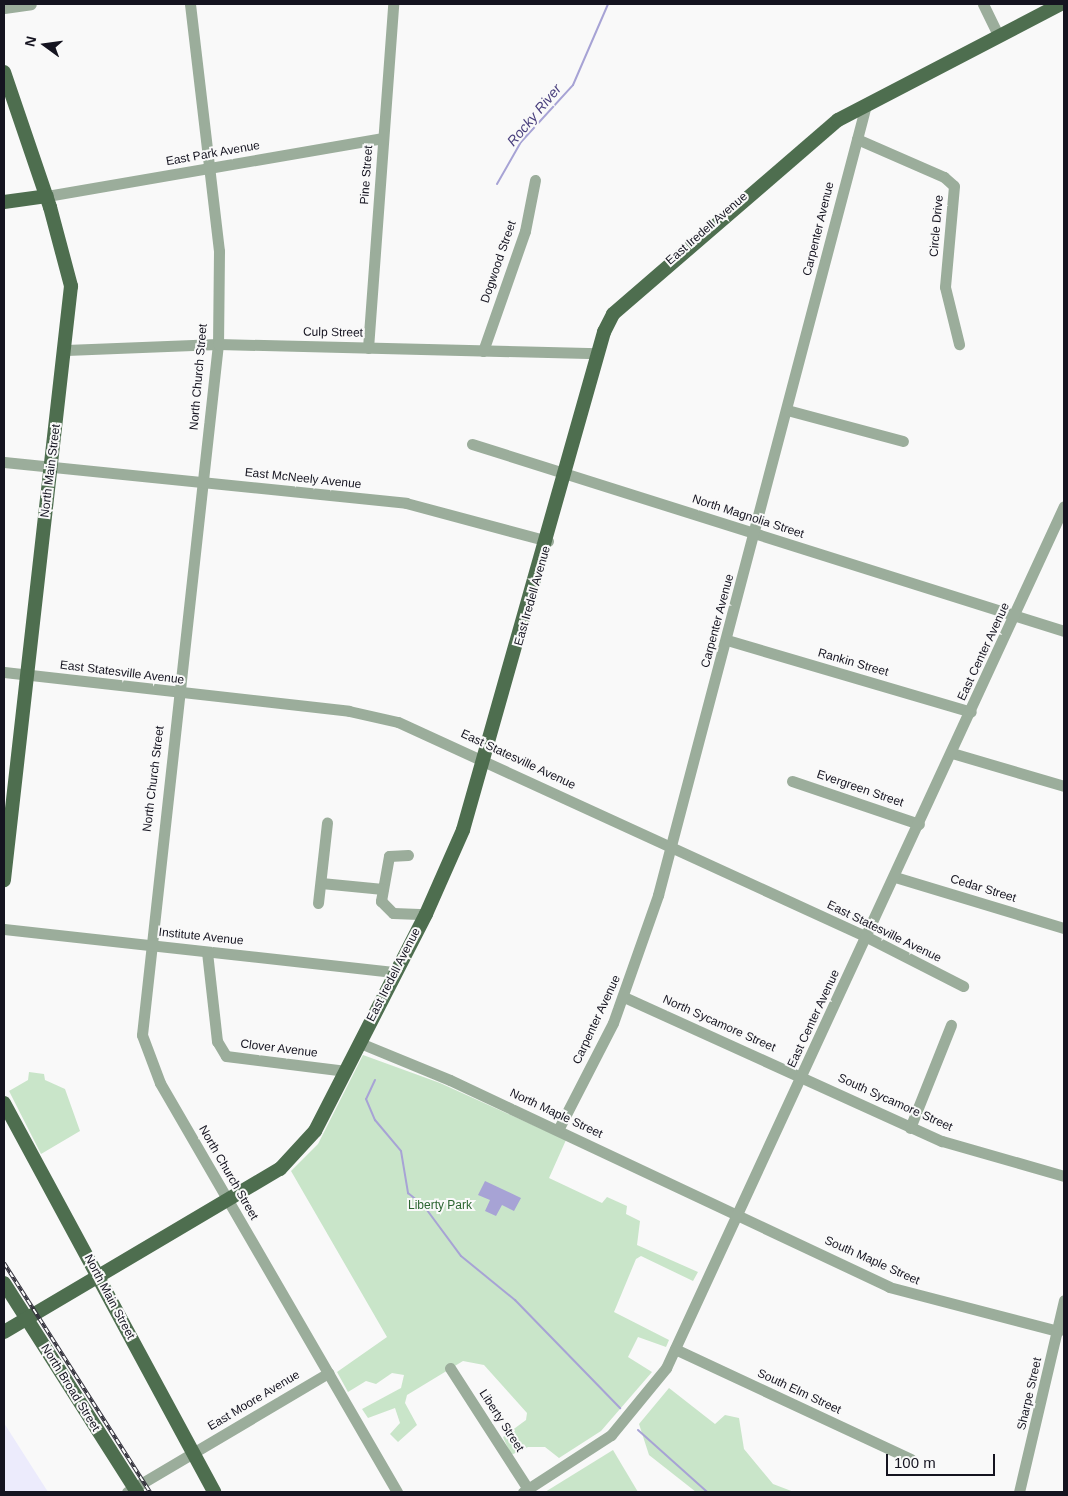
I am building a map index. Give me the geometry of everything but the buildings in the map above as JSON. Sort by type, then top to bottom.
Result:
[{"type":"main road","name":"East Iredell Avenue","points":[[4,1332],[97,1274],[280,1169],[304,1147],[346,1071],[450,864],[486,759],[548,542],[598,353],[613,314],[628,298],[806,144],[866,104],[1061,4]]},
{"type":"main road","name":"North Main Street","points":[[4,72],[47,196],[72,286],[4,880]]},
{"type":"main road","points":[[4,202],[47,196]]},
{"type":"main road","name":"North Main Street","points":[[4,1103],[214,1492]]},
{"type":"main road","name":"North Broad Street","points":[[4,1283],[132,1491]]},
{"type":"street","points":[[4,8],[30,4]]},
{"type":"street","name":"North Church Street","points":[[190,4],[219,251],[218,344],[140,1023],[146,1053],[227,1198],[397,1492]]},
{"type":"street","name":"Pine Street","points":[[368,348],[393,4]]},
{"type":"street","points":[[983,4],[998,35]]},
{"type":"street","name":"Carpenter Avenue","points":[[558,1130],[624,997],[671,850],[866,104]]},
{"type":"street","name":"East Park Avenue","points":[[47,196],[383,138]]},
{"type":"street","name":"Circle Drive","points":[[857,139],[944,177],[954,186],[945,286],[948,311],[959,344]]},
{"type":"street","name":"Dogwood Street","points":[[483,351],[525,231],[535,180]]},
{"type":"street","name":"Culp Street","points":[[66,350],[218,344],[598,353]]},
{"type":"street","points":[[787,410],[903,441]]},
{"type":"street","name":"North Magnolia Street","points":[[472,444],[1064,631]]},
{"type":"street","name":"East McNeely Avenue","points":[[4,462],[406,503],[548,542]]},
{"type":"street","name":"East Center Avenue","points":[[525,1491],[612,1435],[653,1387],[675,1349],[1016,616],[1064,506]]},
{"type":"street","name":"Rankin Street","points":[[727,640],[971,712]]},
{"type":"street","name":"East Statesville Avenue","points":[[4,672],[380,716],[486,759],[671,850],[867,937],[962,986]]},
{"type":"street","points":[[952,753],[1064,786]]},
{"type":"street","name":"Evergreen Street","points":[[792,781],[919,824]]},
{"type":"street","points":[[318,903],[327,823]]},
{"type":"street","points":[[408,855],[389,856],[383,889],[385,909],[426,914]]},
{"type":"street","name":"Cedar Street","points":[[895,877],[1064,928]]},
{"type":"street","points":[[321,882],[383,889]]},
{"type":"street","name":"Institute Avenue","points":[[4,929],[396,972]]},
{"type":"street","name":"Clover Avenue","points":[[207,952],[217,1041],[226,1056],[346,1071]]},
{"type":"street","name":"North Sycamore Street","points":[[624,997],[803,1076]]},
{"type":"street","points":[[910,1128],[951,1025]]},
{"type":"street","name":"North Maple Street","points":[[360,1043],[558,1130],[739,1214]]},
{"type":"street","name":"South Sycamore Street","points":[[803,1076],[910,1128],[1064,1176]]},
{"type":"street","name":"South Maple Street","points":[[739,1214],[888,1287],[1058,1331]]},
{"type":"street","name":"Sharpe Street","points":[[1019,1492],[1064,1300]]},
{"type":"street","name":"South Elm Street","points":[[675,1349],[911,1459]]},
{"type":"street","name":"Liberty Street","points":[[450,1368],[525,1491]]},
{"type":"street","name":"East Moore Avenue","points":[[132,1491],[328,1373]]},
{"type":"shaded area","points":[[485,1181],[521,1198],[514,1211],[502,1205],[496,1216],[485,1211],[490,1200],[478,1195]]},
{"type":"shaded area","points":[[4,1423],[48,1492],[4,1492]]},
{"type":"green space","name":"Liberty Park","points":[[363,1055],[440,1083],[566,1140],[549,1178],[602,1203],[607,1197],[627,1206],[626,1214],[640,1221],[637,1245],[698,1272],[693,1281],[641,1256],[636,1259],[614,1312],[669,1340],[666,1347],[638,1337],[628,1357],[652,1372],[601,1431],[559,1458],[545,1447],[528,1447],[511,1455],[503,1437],[526,1420],[527,1413],[484,1365],[463,1361],[407,1395],[405,1403],[417,1425],[398,1442],[390,1434],[400,1423],[395,1408],[368,1418],[362,1409],[401,1388],[404,1375],[392,1373],[376,1384],[366,1381],[348,1392],[337,1372],[387,1337],[291,1171],[318,1144]]},
{"type":"green space","points":[[29,1072],[44,1074],[45,1080],[65,1089],[80,1131],[41,1154],[9,1091],[28,1080]]},
{"type":"green space","points":[[669,1388],[715,1424],[725,1415],[739,1418],[744,1449],[773,1484],[794,1492],[696,1492],[649,1455],[639,1424]]},
{"type":"green space","points":[[613,1450],[638,1492],[545,1492]]},
{"type":"waterway","name":"Rocky River","points":[[497,184],[521,142],[573,85],[608,4]]},
{"type":"waterway","points":[[375,1080],[366,1099],[375,1120],[401,1151],[408,1193],[424,1206],[461,1256],[515,1300],[620,1408]]},
{"type":"waterway","points":[[638,1430],[707,1492]]},
{"type":"railway","points":[[4,1263],[150,1492]]}]
